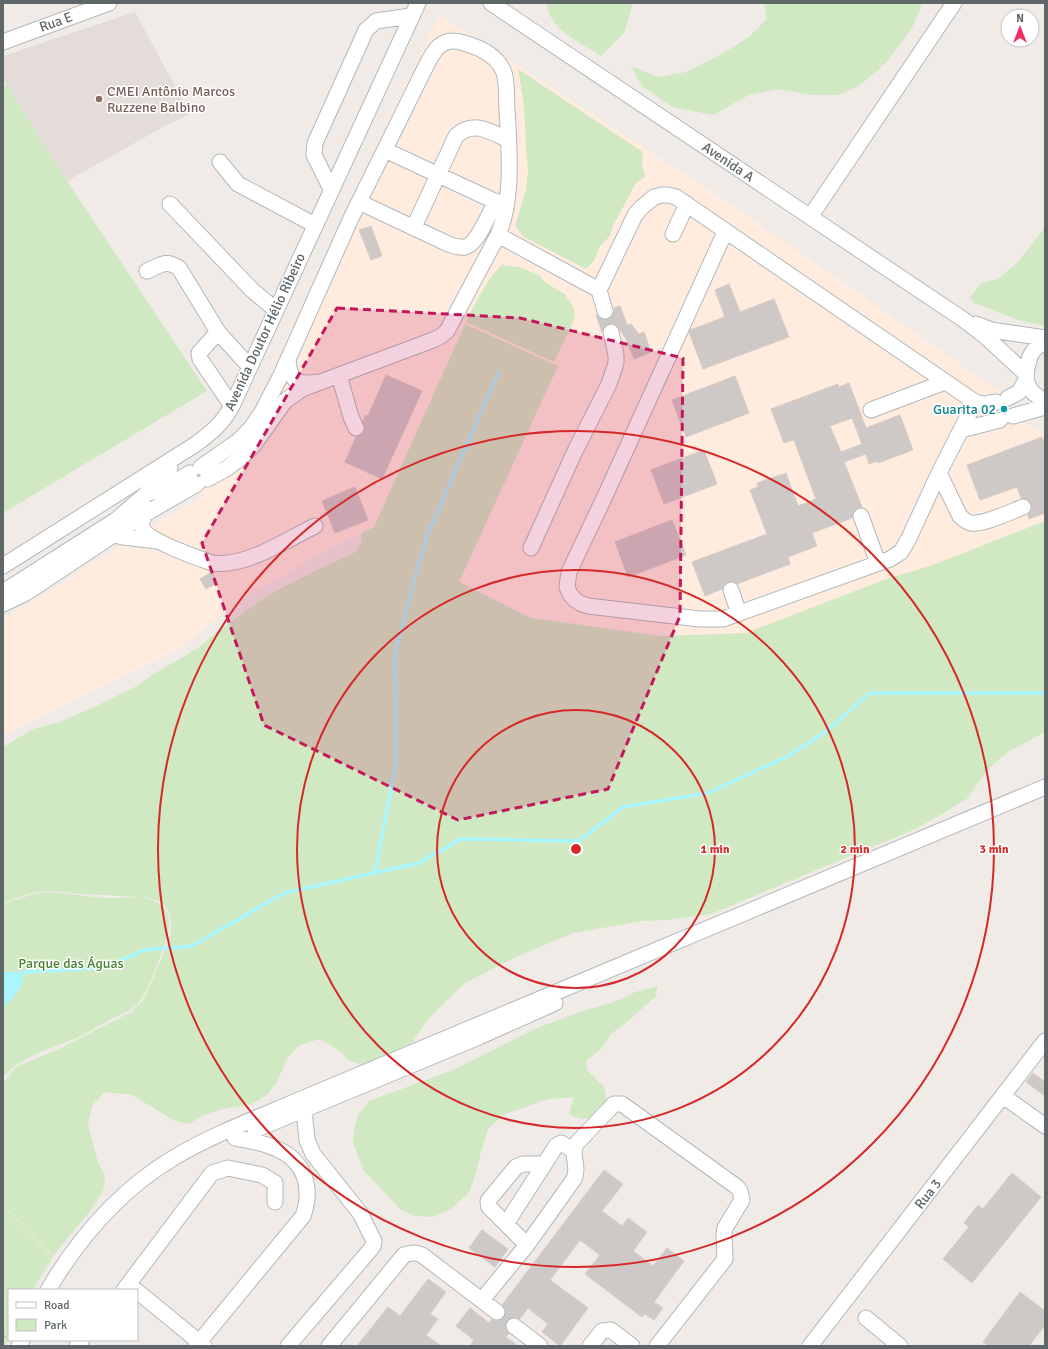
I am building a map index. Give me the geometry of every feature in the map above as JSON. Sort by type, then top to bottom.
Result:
[{"type":"street","name":"Rua E","points":[[3,42],[108,3]]},
{"type":"street","name":"Avenida A","points":[[491,3],[964,320]]},
{"type":"street","points":[[810,217],[954,3]]},
{"type":"street","points":[[331,189],[314,155],[315,143],[366,30],[376,21],[415,10]]},
{"type":"street","name":"Avenida Doutor Hélio Ribeiro","points":[[3,566],[196,444],[220,424],[232,406],[415,10]]},
{"type":"street","points":[[3,592],[107,533],[145,514],[199,476],[251,428],[271,396],[335,252],[433,52],[444,42],[453,41],[472,45],[488,53],[495,59],[503,70],[506,89],[509,166],[500,204],[502,224],[498,236],[447,331],[441,336],[302,389],[285,401],[253,446],[226,469],[199,476],[149,494],[125,512],[107,533],[26,593],[3,604]]},
{"type":"street","points":[[414,227],[456,136],[470,127],[482,129],[508,140]]},
{"type":"street","points":[[385,150],[500,204]]},
{"type":"street","points":[[220,162],[238,184],[315,225]]},
{"type":"street","points":[[605,312],[599,290],[635,215],[648,202],[662,195],[668,195],[687,204],[725,232],[974,402],[984,404],[1002,400],[1019,392],[1031,353],[1041,344],[1045,343]]},
{"type":"street","points":[[359,202],[454,246],[466,246],[474,241],[500,204]]},
{"type":"street","points":[[170,204],[252,290],[276,310]]},
{"type":"street","points":[[673,234],[687,204]]},
{"type":"street","points":[[725,232],[606,496],[572,564],[567,580],[567,587],[570,594],[580,604],[711,620],[723,619],[890,559],[901,552],[909,538],[974,402]]},
{"type":"street","points":[[498,236],[599,290]]},
{"type":"street","points":[[147,271],[166,263],[172,264],[179,268],[218,332],[250,367]]},
{"type":"street","points":[[964,320],[991,330],[1045,338]]},
{"type":"street","points":[[964,320],[985,336],[1025,376],[1033,393],[1045,401]]},
{"type":"street","points":[[218,332],[199,353],[200,359],[232,406]]},
{"type":"street","points":[[531,548],[575,450],[609,384],[616,363],[616,355],[611,332]]},
{"type":"street","points":[[288,358],[290,373],[298,381],[306,383],[325,380]]},
{"type":"street","points":[[339,375],[351,417],[356,428]]},
{"type":"street","points":[[871,410],[945,382]]},
{"type":"street","points":[[961,430],[1045,407]]},
{"type":"street","points":[[196,444],[164,473],[149,494],[150,505],[142,524],[142,529],[147,534],[158,541],[212,563],[221,564],[249,558],[315,526]]},
{"type":"street","points":[[939,473],[960,516],[965,521],[980,523],[1023,507]]},
{"type":"street","points":[[118,494],[149,494]]},
{"type":"street","points":[[95,509],[92,516],[94,526],[107,533],[158,541]]},
{"type":"street","points":[[861,516],[878,563]]},
{"type":"street","points":[[731,590],[739,614]]},
{"type":"street","points":[[60,1289],[76,1262],[106,1225],[132,1199],[168,1172],[199,1155],[301,1105],[1045,786]]},
{"type":"street","points":[[49,1289],[64,1263],[98,1220],[123,1195],[154,1171],[196,1146],[479,1037],[1045,796]]},
{"type":"street","name":"Rua 3","points":[[810,1346],[1045,1041]]},
{"type":"street","points":[[1003,1096],[1045,1126]]},
{"type":"street","points":[[482,1300],[527,1245],[574,1179],[577,1170],[573,1150],[576,1144],[614,1104],[622,1104],[730,1182],[740,1191],[742,1200],[725,1228],[725,1260],[657,1346]]},
{"type":"street","points":[[288,1346],[370,1250],[374,1241],[360,1213],[313,1154],[307,1140],[301,1105]]},
{"type":"street","points":[[138,1295],[200,1345],[303,1216],[308,1196],[306,1181],[303,1173],[293,1160],[278,1149],[265,1144],[235,1138]]},
{"type":"street","points":[[506,1224],[543,1164],[558,1144],[561,1143],[573,1150]]},
{"type":"street","points":[[527,1245],[489,1207],[488,1201],[516,1167],[523,1164],[543,1164]]},
{"type":"street","points":[[131,1289],[212,1172],[228,1168],[262,1175],[275,1184],[275,1202]]},
{"type":"street","points":[[329,1346],[404,1255],[410,1252],[422,1255],[497,1312]]},
{"type":"street","points":[[866,1318],[900,1346]]},
{"type":"street","points":[[514,1326],[540,1346]]},
{"type":"street","points":[[590,1346],[602,1331],[611,1330],[632,1346]]},
{"type":"highlighted area","points":[[337,308],[520,318],[683,358],[680,616],[608,789],[458,820],[264,725],[202,543]]},
{"type":"shaded area","name":"CMEI Antônio Marcos Ruzzene Balbino","points":[[135,12],[190,114],[165,126],[67,181],[3,79],[3,56]]},
{"type":"shaded area","points":[[440,15],[734,207],[1000,392],[1008,426],[1025,422],[1045,436],[1045,521],[933,565],[884,580],[746,633],[661,636],[530,618],[459,582],[558,366],[400,471],[374,527],[341,542],[242,599],[174,652],[3,735],[3,620],[120,546],[141,545],[208,570],[215,555],[152,531],[150,527],[203,495],[188,468],[223,447],[241,429],[256,407],[363,172]]},
{"type":"green space","points":[[547,3],[633,3],[624,33],[601,56],[559,28],[549,12]]},
{"type":"green space","points":[[764,3],[921,3],[921,7],[911,30],[886,63],[859,86],[839,95],[812,95],[778,89],[749,95],[713,115],[672,107],[642,86],[631,66],[658,77],[686,72],[720,55],[749,37],[767,19]]},
{"type":"green space","points":[[518,69],[643,152],[642,164],[645,177],[636,183],[613,226],[610,236],[600,246],[594,261],[586,269],[524,237],[515,226],[526,190],[528,172],[524,105]]},
{"type":"green space","points":[[6,84],[67,181],[207,391],[3,513],[3,86]]},
{"type":"green space","points":[[1045,227],[1045,326],[1021,321],[974,303],[970,298],[981,283],[998,279],[1018,262]]},
{"type":"green space","points":[[502,265],[520,267],[539,275],[546,283],[565,294],[574,309],[575,318],[554,362],[466,322],[486,284]]},
{"type":"green space","points":[[465,324],[558,366],[459,582],[531,618],[661,636],[746,633],[884,580],[933,565],[1045,521],[1045,732],[1008,752],[987,770],[967,799],[918,828],[711,914],[667,920],[642,921],[574,933],[518,956],[465,983],[427,1020],[412,1043],[361,1065],[349,1060],[338,1050],[320,1039],[300,1045],[288,1057],[277,1082],[267,1095],[252,1104],[206,1114],[189,1124],[175,1121],[132,1095],[104,1092],[92,1106],[88,1125],[98,1163],[105,1176],[104,1189],[91,1210],[53,1256],[3,1205],[3,1083],[16,1067],[57,1050],[131,1012],[143,1001],[168,943],[171,931],[171,921],[168,910],[160,901],[145,897],[79,894],[52,891],[32,893],[3,903],[3,747],[33,729],[60,722],[137,686],[152,675],[198,648],[217,632],[270,594],[354,553],[362,541],[361,533],[374,527]]},
{"type":"green space","name":"Parque das Águas","points":[[52,892],[110,898],[137,897],[154,901],[161,905],[168,915],[168,936],[149,984],[142,999],[135,1007],[77,1038],[27,1059],[18,1064],[3,1078],[3,904],[34,894]]},
{"type":"green space","points":[[658,986],[656,996],[626,1023],[612,1033],[601,1049],[586,1061],[587,1070],[604,1087],[608,1105],[598,1116],[581,1119],[569,1114],[574,1097],[549,1099],[505,1114],[488,1129],[477,1170],[469,1192],[450,1210],[433,1217],[415,1216],[401,1210],[364,1171],[353,1143],[354,1129],[358,1115],[369,1101],[453,1070],[537,1028],[582,1011],[617,1001],[635,992]]},
{"type":"green space","points":[[3,1206],[53,1257],[34,1289],[8,1289],[8,1340],[5,1346],[3,1346]]},
{"type":"water","points":[[3,971],[24,972],[22,985],[3,1008]]},
{"type":"building","points":[[371,226],[382,256],[371,260],[359,230]]},
{"type":"building","points":[[729,284],[740,312],[774,299],[789,337],[703,369],[689,332],[690,330],[725,317],[715,290]]},
{"type":"building","points":[[620,306],[627,325],[631,324],[639,334],[644,332],[651,352],[634,359],[626,339],[617,326],[613,323],[609,323],[605,326],[602,332],[596,315],[602,320],[608,320],[614,314],[614,308]]},
{"type":"building","points":[[386,375],[422,391],[382,479],[345,462],[356,437],[364,433],[365,428],[363,421],[366,415],[368,416]]},
{"type":"building","points":[[735,376],[749,413],[686,437],[672,400]]},
{"type":"building","points":[[849,383],[866,428],[900,415],[913,450],[878,463],[878,461],[869,464],[866,454],[844,462],[862,507],[854,511],[852,518],[812,533],[817,546],[788,557],[790,564],[737,584],[732,581],[728,582],[724,584],[722,589],[705,596],[692,562],[767,534],[750,490],[758,487],[757,483],[786,473],[798,506],[816,499],[794,440],[784,443],[771,409],[838,384],[839,387]],"holes":[[[852,418],[862,444],[841,452],[830,426]]]},
{"type":"building","points":[[1042,437],[1045,445],[1045,513],[1029,519],[1028,515],[1032,509],[1031,504],[1028,500],[1021,498],[1017,487],[980,500],[967,465]]},
{"type":"building","points":[[704,450],[717,484],[664,504],[651,470]]},
{"type":"building","points":[[355,487],[368,520],[335,533],[322,501]]},
{"type":"building","points":[[672,520],[686,555],[628,577],[615,542]]},
{"type":"building","points":[[212,572],[217,583],[206,589],[200,579]]},
{"type":"building","points":[[1033,1073],[1045,1082],[1045,1096],[1026,1082]]},
{"type":"building","points":[[604,1170],[623,1184],[602,1211],[622,1226],[628,1218],[647,1232],[633,1251],[653,1266],[667,1248],[684,1261],[654,1302],[663,1308],[654,1320],[645,1314],[642,1317],[585,1274],[600,1255],[580,1240],[550,1280],[588,1308],[560,1346],[542,1332],[548,1324],[528,1308],[520,1319],[516,1317],[511,1318],[507,1320],[505,1324],[509,1333],[506,1337],[518,1346],[470,1346],[474,1340],[456,1326],[470,1308],[489,1323],[492,1319],[496,1321],[504,1318],[506,1313],[505,1308],[502,1305]]},
{"type":"building","points":[[1012,1173],[1041,1197],[972,1283],[943,1259],[969,1227],[964,1223],[978,1205],[983,1209]]},
{"type":"building","points":[[482,1230],[508,1249],[495,1267],[469,1248]]},
{"type":"building","points":[[428,1279],[446,1292],[430,1314],[438,1319],[426,1335],[441,1346],[357,1346],[388,1307],[400,1316]]},
{"type":"building","points":[[1020,1292],[1045,1311],[1045,1325],[1029,1346],[988,1346],[983,1342]]},
{"type":"waterway","points":[[375,872],[396,764],[395,653],[426,538],[499,371]]},
{"type":"waterway","points":[[24,972],[104,968],[144,950],[192,946],[284,893],[419,863],[461,839],[579,841],[623,807],[708,793],[786,757],[824,733],[870,693],[1045,693]]},
{"type":"tunnel","points":[[605,311],[611,332]]},
{"type":"tunnel","points":[[497,1312],[514,1326]]},
{"type":"place","name":"CMEI Antônio Marcos Ruzzene Balbino","points":[[99,99]]},
{"type":"place","name":"Guarita 02","points":[[1004,409]]}]
